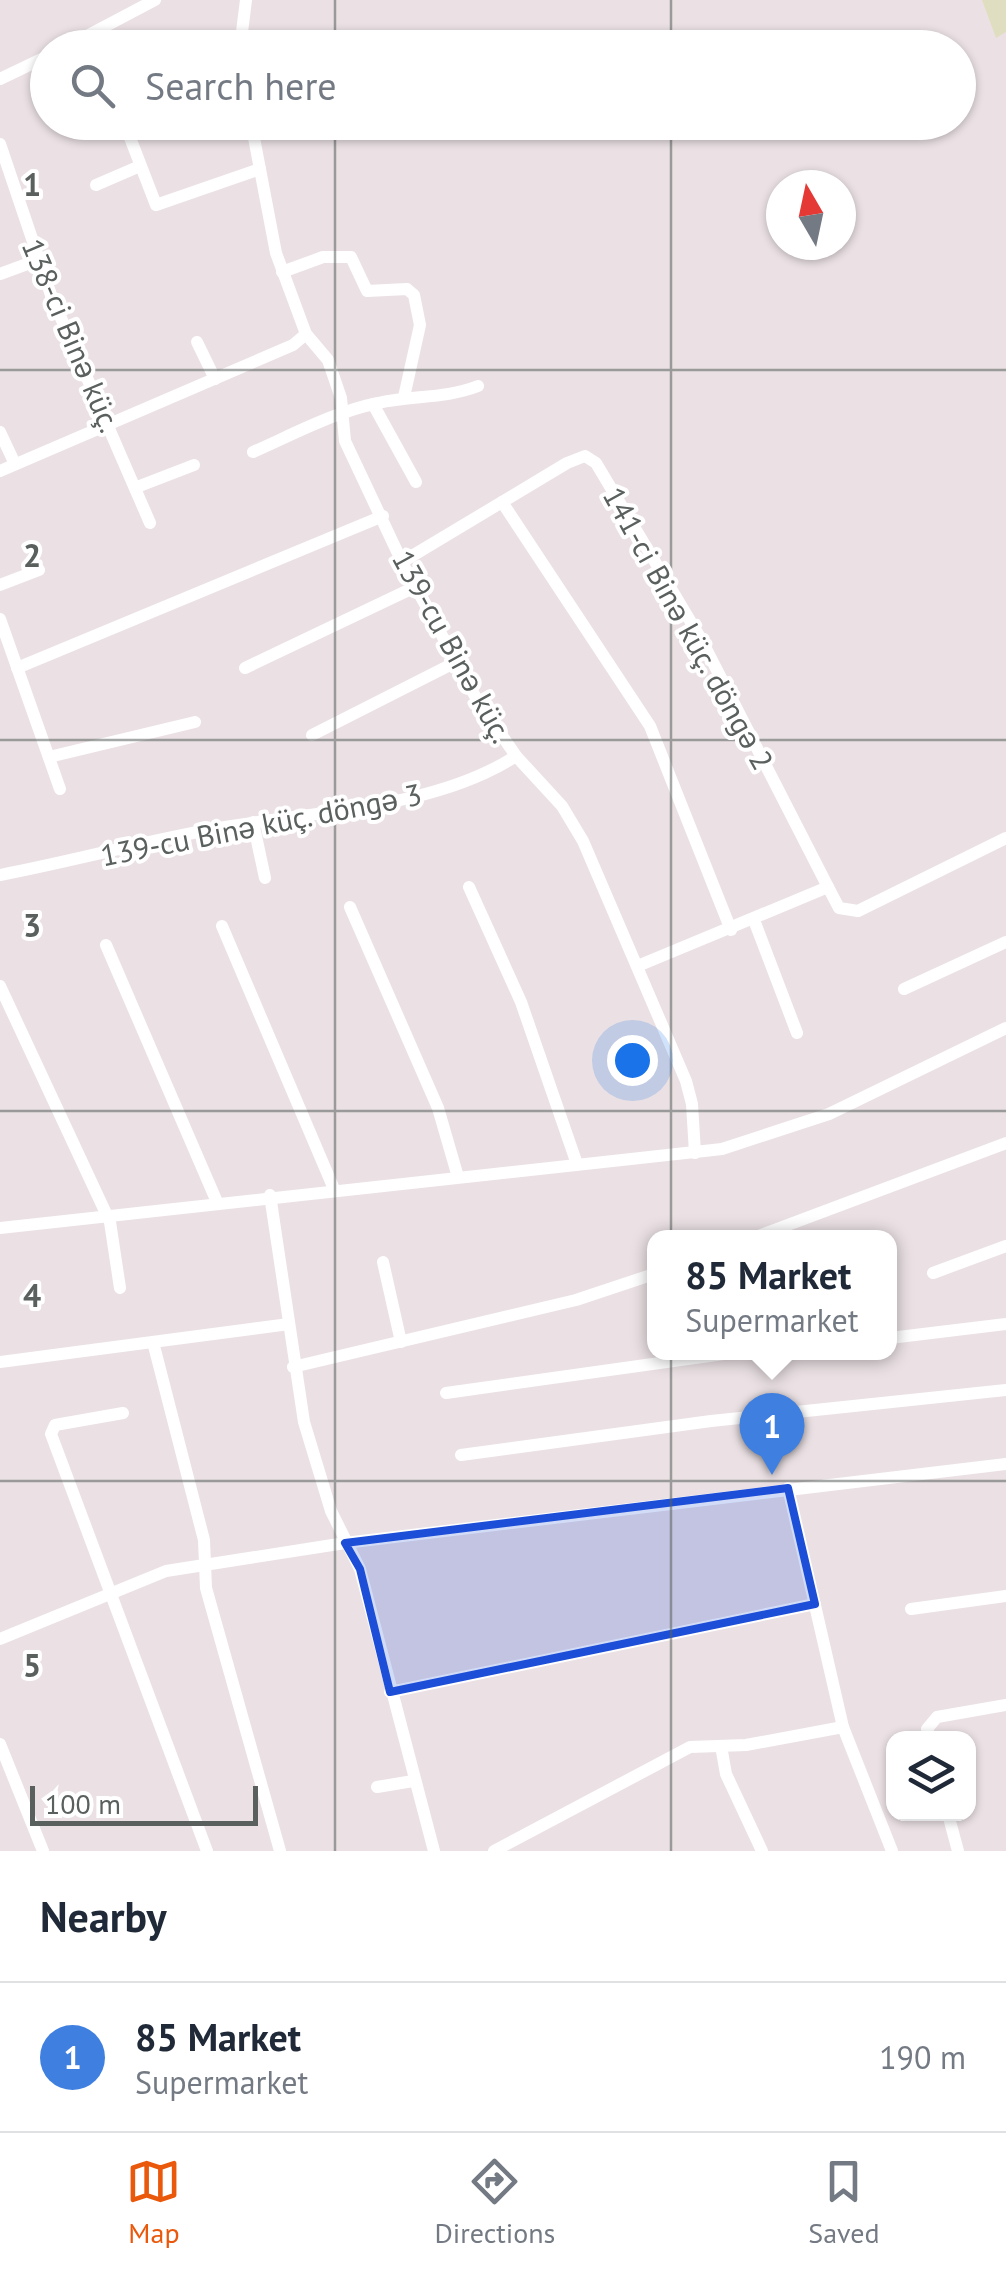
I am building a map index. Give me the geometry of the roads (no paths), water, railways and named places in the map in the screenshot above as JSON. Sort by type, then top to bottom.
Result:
[{"type":"street","points":[[98,30],[154,0]]},
{"type":"street","points":[[242,30],[246,0]]},
{"type":"street","points":[[0,79],[30,65]]},
{"type":"street","points":[[131,140],[152,200],[162,206],[260,169]]},
{"type":"street","name":"139-cu Binə küç.","points":[[254,140],[282,272],[306,334],[324,350],[342,413],[345,441],[415,588],[456,662],[516,756],[574,824],[640,965],[686,1081],[695,1153]]},
{"type":"street","name":"138-ci Binə küç.","points":[[0,144],[38,260],[150,523]]},
{"type":"street","points":[[96,185],[140,166]]},
{"type":"street","points":[[282,272],[341,254],[351,258],[367,291],[407,289],[414,295],[420,326],[404,397]]},
{"type":"street","points":[[0,274],[38,260]]},
{"type":"street","points":[[0,471],[293,345],[306,334]]},
{"type":"street","points":[[197,342],[216,379]]},
{"type":"street","points":[[253,452],[372,404],[404,397],[452,396],[478,386]]},
{"type":"street","points":[[372,404],[416,482]]},
{"type":"street","points":[[0,432],[15,464]]},
{"type":"street","name":"141-ci Binə küç. döngə 2","points":[[402,562],[566,463],[584,456],[596,462],[701,638],[828,887]]},
{"type":"street","points":[[137,488],[194,465]]},
{"type":"street","points":[[502,502],[650,726],[731,930]]},
{"type":"street","points":[[17,668],[383,516]]},
{"type":"street","points":[[0,585],[39,570]]},
{"type":"street","points":[[245,668],[415,588]]},
{"type":"street","points":[[0,619],[60,789]]},
{"type":"street","points":[[312,735],[456,662]]},
{"type":"street","points":[[49,757],[195,722]]},
{"type":"street","name":"139-cu Binə küç. döngə 3","points":[[0,876],[253,822],[455,786],[489,774],[516,756]]},
{"type":"street","points":[[253,822],[265,878]]},
{"type":"street","points":[[640,965],[828,887],[839,908],[858,911],[1006,838]]},
{"type":"street","points":[[469,887],[539,1048],[577,1164]]},
{"type":"street","points":[[350,907],[438,1108],[458,1177]]},
{"type":"street","points":[[754,920],[797,1033]]},
{"type":"street","points":[[222,926],[334,1189]]},
{"type":"street","points":[[904,989],[1006,942]]},
{"type":"street","points":[[106,946],[217,1202]]},
{"type":"street","points":[[0,986],[106,1214],[120,1288]]},
{"type":"street","points":[[0,1228],[695,1153],[747,1143],[829,1114],[1006,1028]]},
{"type":"street","points":[[774,1230],[1006,1142]]},
{"type":"street","points":[[270,1196],[293,1367],[312,1454],[345,1543],[360,1569],[434,1851]]},
{"type":"street","points":[[933,1273],[1006,1246]]},
{"type":"street","points":[[383,1262],[401,1342]]},
{"type":"street","points":[[293,1367],[576,1300],[647,1276]]},
{"type":"street","points":[[0,1362],[289,1324]]},
{"type":"street","points":[[897,1337],[1006,1324]]},
{"type":"street","points":[[153,1342],[207,1565],[206,1588],[280,1851]]},
{"type":"street","points":[[446,1393],[681,1360]]},
{"type":"street","points":[[461,1455],[711,1421],[1006,1390]]},
{"type":"street","points":[[124,1413],[51,1428],[207,1851]]},
{"type":"street","points":[[0,1640],[109,1591],[166,1571],[345,1543],[1006,1464]]},
{"type":"street","points":[[788,1488],[843,1727],[892,1851]]},
{"type":"street","points":[[910,1609],[1006,1596]]},
{"type":"street","points":[[390,1692],[815,1604]]},
{"type":"street","points":[[928,1731],[937,1718],[1006,1705]]},
{"type":"street","points":[[494,1851],[690,1747],[721,1746],[843,1727]]},
{"type":"street","points":[[0,1744],[43,1851]]},
{"type":"street","points":[[721,1746],[726,1774],[762,1851]]},
{"type":"street","points":[[376,1787],[413,1781]]},
{"type":"street","points":[[950,1821],[958,1851]]},
{"type":"place","name":"85 Market","points":[[772,1475]]}]
